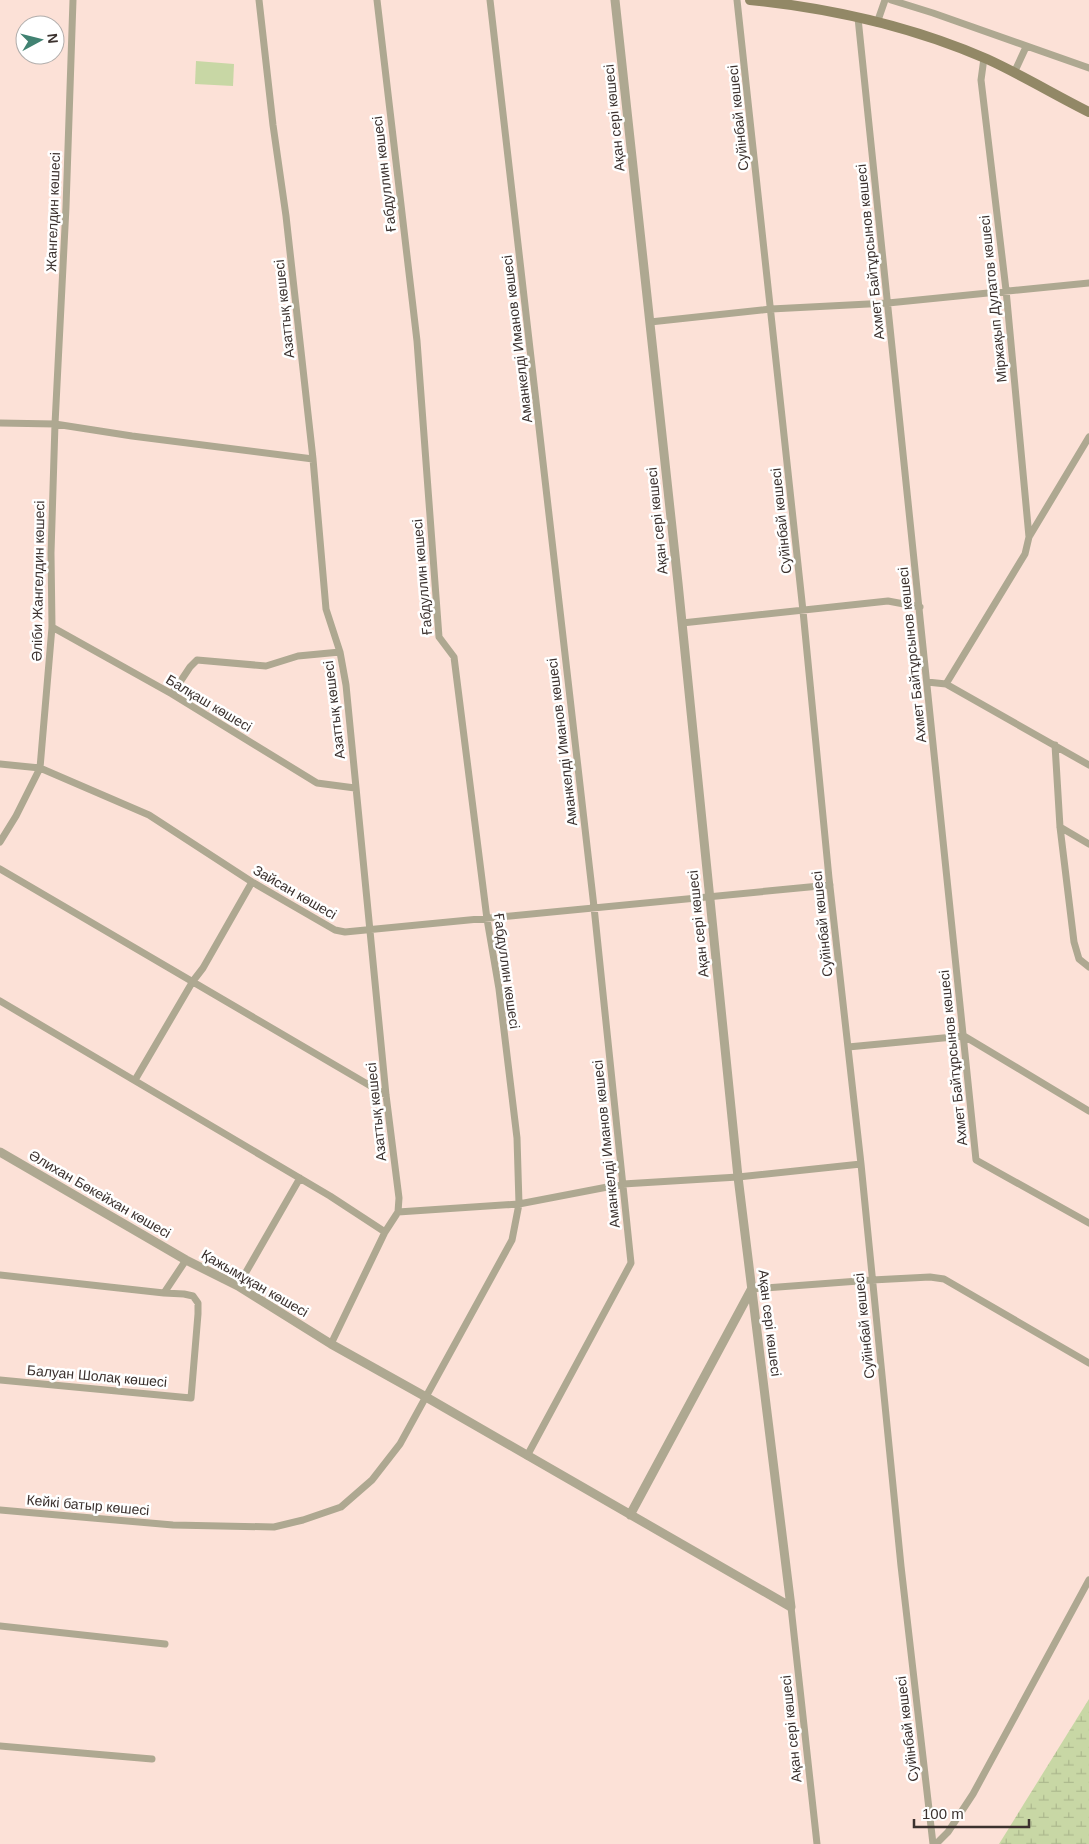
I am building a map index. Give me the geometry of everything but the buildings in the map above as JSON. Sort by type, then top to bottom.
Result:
[{"type":"main road","points":[[750,0],[800,3],[930,38],[984,58],[1089,112]]},
{"type":"street","name":"Жангелдин көшесі","points":[[55,424],[73,0]]},
{"type":"street","name":"Азаттық көшесі","points":[[259,0],[273,125],[286,216],[313,458],[326,609],[340,652],[346,685],[386,1095],[399,1198],[398,1212]]},
{"type":"street","name":"Ғабдуллин көшесі","points":[[377,0],[417,341],[439,638],[454,657],[487,919],[499,989],[517,1138],[519,1204],[512,1240],[426,1396]]},
{"type":"street","name":"Аманкелді Иманов көшесі","points":[[490,0],[594,907],[631,1263],[527,1456]]},
{"type":"street","name":"Ақан сері көшесі","points":[[615,0],[682,624],[738,1177],[791,1607],[817,1844]]},
{"type":"street","name":"Суйінбай көшесі","points":[[737,0],[804,611],[830,885],[861,1164],[901,1566],[935,1844]]},
{"type":"street","points":[[877,23],[885,0]]},
{"type":"street","points":[[891,0],[1089,68]]},
{"type":"street","name":"Ахмет Байтұрсынов көшесі","points":[[858,18],[976,1160],[1089,1223]]},
{"type":"street","points":[[1014,73],[1026,46]]},
{"type":"street","name":"Міржақып Дулатов көшесі","points":[[984,58],[981,80],[1006,290],[1029,537]]},
{"type":"street","points":[[650,322],[771,309],[888,303],[1089,283]]},
{"type":"street","points":[[0,423],[55,424],[132,436],[313,458]]},
{"type":"street","name":"Әліби Жангелдин көшесі","points":[[40,768],[52,627],[51,553],[55,424]]},
{"type":"street","points":[[946,684],[1025,554],[1029,537],[1089,437]]},
{"type":"street","points":[[682,624],[888,601],[920,608]]},
{"type":"street","name":"Балқаш көшесі","points":[[52,627],[172,694],[317,783],[327,786],[355,788]]},
{"type":"street","points":[[172,694],[197,660],[266,666],[298,656],[340,652]]},
{"type":"street","points":[[927,682],[946,684],[1089,764]]},
{"type":"street","points":[[1055,745],[1060,827],[1074,942],[1079,959],[1089,967]]},
{"type":"street","name":"Зайсан көшесі","points":[[0,764],[40,768],[149,815],[252,882],[335,930],[344,932],[830,885]]},
{"type":"street","points":[[0,842],[16,816],[40,768]]},
{"type":"street","points":[[1060,827],[1089,844]]},
{"type":"street","points":[[0,869],[386,1095]]},
{"type":"street","points":[[135,1080],[193,981],[203,968],[252,882]]},
{"type":"street","points":[[0,1001],[300,1178],[386,1232]]},
{"type":"street","points":[[848,1047],[964,1036],[1089,1111]]},
{"type":"street","name":"Әлихан Бөкейхан көшесі","points":[[0,1152],[186,1260]]},
{"type":"street","points":[[331,1344],[386,1232],[398,1212],[519,1204],[623,1184],[738,1177],[861,1164]]},
{"type":"street","points":[[238,1286],[300,1178]]},
{"type":"street","name":"Қажымұқан көшесі","points":[[164,1293],[186,1260],[238,1286],[331,1344],[426,1396],[791,1607]]},
{"type":"street","points":[[0,1275],[164,1293]]},
{"type":"street","points":[[630,1515],[751,1289],[872,1280],[930,1277],[944,1279],[1089,1363]]},
{"type":"street","name":"Балуан Шолақ көшесі","points":[[0,1380],[191,1398],[198,1303],[193,1296],[164,1293]]},
{"type":"street","name":"Кейкі батыр көшесі","points":[[0,1510],[173,1525],[274,1527],[341,1507],[372,1480],[400,1444],[426,1396]]},
{"type":"street","points":[[935,1844],[948,1832],[973,1794],[1089,1580]]},
{"type":"street","points":[[0,1626],[165,1644]]},
{"type":"street","points":[[0,1746],[152,1759]]},
{"type":"green space","points":[[196,61],[234,64],[233,86],[195,84]]},
{"type":"green space","points":[[1089,1699],[1089,1844],[999,1844]]}]
